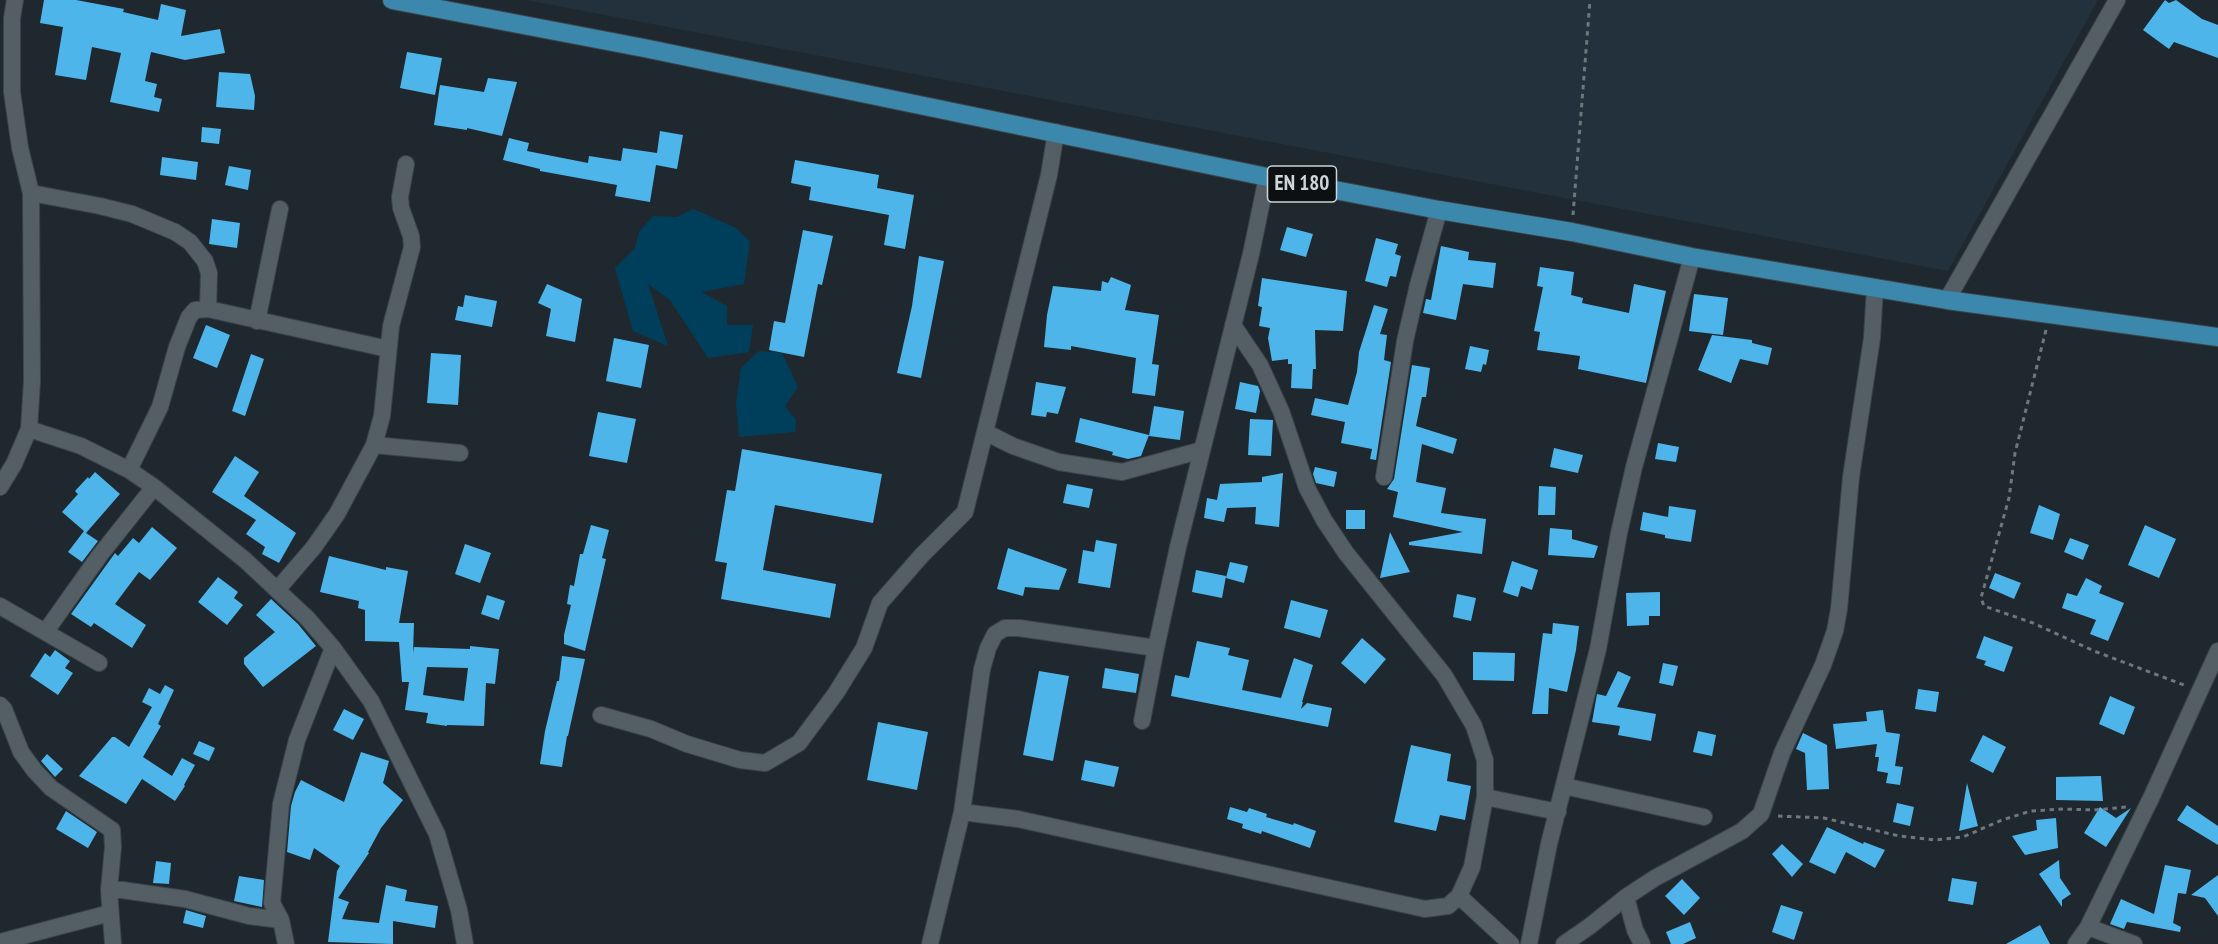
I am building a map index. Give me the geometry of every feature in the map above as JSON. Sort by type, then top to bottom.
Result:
[{"type":"main road","name":"EN 180","points":[[392,0],[667,52],[1267,177],[1439,210],[1572,232],[1692,257],[1947,300],[2218,337]]},
{"type":"street","points":[[0,487],[14,464],[29,429],[32,370],[31,194],[20,148],[12,92],[12,18],[15,0]]},
{"type":"street","points":[[1947,300],[2117,0]]},
{"type":"street","points":[[601,715],[651,729],[687,744],[740,760],[765,763],[799,743],[836,693],[864,648],[880,603],[922,555],[965,512],[1049,175],[1056,132]]},
{"type":"street","points":[[277,590],[314,547],[337,514],[374,444],[382,416],[388,349],[395,307],[412,247],[400,197],[405,164]]},
{"type":"street","points":[[1142,721],[1156,648],[1251,254],[1267,177]]},
{"type":"street","points":[[31,194],[132,214],[175,232],[190,242],[205,261],[209,273],[208,309]]},
{"type":"street","points":[[257,321],[280,209]]},
{"type":"street","points":[[1384,477],[1405,341],[1439,210]]},
{"type":"street","points":[[1529,944],[1545,864],[1598,649],[1619,533],[1634,467],[1692,257]]},
{"type":"street","points":[[1564,944],[1626,897],[1655,878],[1742,831],[1761,814],[1782,753],[1823,664],[1835,630],[1851,477],[1872,338],[1875,287]]},
{"type":"street","points":[[129,470],[160,407],[177,347],[191,313],[195,310],[208,309],[388,349]]},
{"type":"street","points":[[962,812],[1018,819],[1425,909],[1448,906],[1459,896],[1466,884],[1472,867],[1485,797],[1485,760],[1474,726],[1444,675],[1346,553],[1324,520],[1307,488],[1281,411],[1260,365],[1233,325]]},
{"type":"street","points":[[29,429],[81,446],[129,470],[154,487],[245,560],[307,618],[333,648],[371,701],[437,834],[459,910],[465,944]]},
{"type":"street","points":[[985,432],[1013,446],[1059,462],[1085,468],[1122,472],[1202,450]]},
{"type":"street","points":[[374,444],[460,453]]},
{"type":"street","points":[[46,631],[100,555],[154,487]]},
{"type":"street","points":[[0,606],[99,663]]},
{"type":"street","points":[[930,944],[962,812],[982,669],[995,634],[1005,628],[1019,628],[1156,648]]},
{"type":"street","points":[[286,944],[280,920],[272,903],[272,889],[286,777],[297,740],[333,648]]},
{"type":"street","points":[[2076,944],[2088,927],[2151,798],[2218,651]]},
{"type":"street","points":[[0,705],[4,709],[21,752],[34,770],[51,788],[112,830],[113,847],[109,890],[113,944]]},
{"type":"street","points":[[1564,786],[1704,817]]},
{"type":"street","points":[[1485,797],[1558,812]]},
{"type":"street","points":[[109,890],[185,898],[249,916],[280,920]]},
{"type":"street","points":[[1459,896],[1511,944]]},
{"type":"street","points":[[1626,897],[1635,930],[1642,944]]},
{"type":"street","points":[[0,942],[110,913]]},
{"type":"street","points":[[2088,927],[2134,944]]},
{"type":"path","points":[[1572,232],[1590,0]]},
{"type":"path","points":[[2050,314],[2021,423],[2009,498],[1981,598],[1984,606],[2033,623],[2094,651],[2198,691]]},
{"type":"path","points":[[1761,814],[1794,818],[1824,818],[1899,836],[1935,840],[1963,837],[2002,820],[2031,811],[2126,808],[2151,798]]},
{"type":"shaded area","points":[[526,0],[2098,0],[1948,271]]},
{"type":"shaded area","points":[[693,209],[736,228],[750,242],[744,284],[701,292],[727,306],[727,325],[753,325],[749,352],[708,358],[670,300],[648,284],[668,346],[633,331],[615,268],[635,248],[639,232],[653,216],[677,217]]},
{"type":"shaded area","points":[[759,351],[782,353],[798,387],[785,406],[796,420],[795,432],[739,437],[736,403],[741,368]]},
{"type":"building","points":[[44,0],[76,0],[124,9],[123,12],[158,20],[161,4],[186,10],[181,36],[220,29],[225,53],[185,60],[151,52],[145,81],[157,84],[154,97],[162,99],[159,112],[110,102],[121,53],[92,47],[86,80],[55,75],[63,27],[40,23]]},
{"type":"building","points":[[2165,0],[2169,3],[2176,0],[2202,19],[2218,25],[2218,58],[2174,42],[2169,49],[2143,30]]},
{"type":"building","points":[[407,52],[442,58],[435,95],[400,88]]},
{"type":"building","points":[[219,72],[250,74],[255,96],[254,110],[216,107]]},
{"type":"building","points":[[488,78],[517,82],[502,136],[467,128],[467,130],[434,125],[440,85],[484,92]]},
{"type":"building","points":[[202,127],[221,129],[219,144],[201,142]]},
{"type":"building","points":[[660,131],[683,135],[677,169],[656,165],[650,202],[615,196],[617,185],[540,171],[540,169],[503,160],[509,138],[529,143],[527,151],[588,163],[589,156],[621,161],[623,148],[657,153]]},
{"type":"building","points":[[162,157],[198,162],[196,180],[160,175]]},
{"type":"building","points":[[795,160],[879,175],[877,188],[914,195],[905,249],[884,245],[889,215],[809,200],[811,187],[791,183]]},
{"type":"building","points":[[229,166],[251,170],[248,190],[225,185]]},
{"type":"building","points":[[212,219],[240,223],[237,248],[209,244]]},
{"type":"building","points":[[1287,227],[1313,234],[1306,257],[1280,250]]},
{"type":"building","points":[[803,230],[833,236],[822,285],[818,284],[804,357],[769,350],[774,321],[785,323]]},
{"type":"building","points":[[1376,238],[1398,244],[1395,254],[1401,256],[1396,277],[1390,276],[1387,287],[1365,281]]},
{"type":"building","points":[[1441,246],[1469,252],[1468,260],[1496,263],[1493,288],[1463,284],[1456,320],[1423,313],[1426,299],[1431,300]]},
{"type":"building","points":[[919,256],[944,261],[921,378],[897,373],[912,306]]},
{"type":"building","points":[[1540,267],[1574,272],[1571,295],[1583,298],[1582,303],[1629,313],[1634,284],[1666,291],[1646,383],[1578,369],[1580,356],[1537,350],[1540,332],[1534,331],[1543,287],[1537,286]]},
{"type":"building","points":[[1111,277],[1131,285],[1125,310],[1159,315],[1152,364],[1159,365],[1155,396],[1132,393],[1136,358],[1071,346],[1071,350],[1044,347],[1053,286],[1101,291],[1102,281],[1108,283]]},
{"type":"building","points":[[1262,278],[1347,291],[1343,331],[1315,330],[1316,369],[1313,369],[1312,389],[1291,388],[1292,364],[1288,364],[1288,359],[1272,361],[1268,338],[1270,328],[1259,326],[1262,307],[1258,306]]},
{"type":"building","points":[[547,284],[582,299],[575,342],[546,336],[551,309],[538,303]]},
{"type":"building","points":[[1694,294],[1728,298],[1723,335],[1689,331]]},
{"type":"building","points":[[465,295],[497,301],[492,327],[455,320],[458,306],[463,307]]},
{"type":"building","points":[[1374,305],[1388,309],[1380,334],[1387,335],[1384,360],[1391,362],[1376,460],[1370,459],[1372,449],[1341,443],[1345,422],[1311,415],[1315,398],[1348,405],[1357,372],[1359,352]]},
{"type":"building","points":[[206,325],[230,335],[217,368],[193,358]]},
{"type":"building","points":[[1712,335],[1752,340],[1752,343],[1772,348],[1768,365],[1740,359],[1731,383],[1698,370]]},
{"type":"building","points":[[614,338],[649,345],[641,388],[606,381]]},
{"type":"building","points":[[1470,346],[1489,350],[1486,365],[1483,364],[1481,372],[1465,369]]},
{"type":"building","points":[[431,353],[461,355],[458,405],[427,403]]},
{"type":"building","points":[[251,354],[264,359],[245,416],[232,411]]},
{"type":"building","points":[[1412,365],[1430,368],[1426,397],[1422,397],[1416,426],[1457,439],[1453,454],[1422,444],[1416,482],[1446,488],[1441,513],[1486,519],[1482,554],[1409,545],[1409,542],[1463,532],[1393,517],[1398,492],[1387,489],[1394,479]]},
{"type":"building","points":[[1036,382],[1066,387],[1058,414],[1047,412],[1046,417],[1031,415]]},
{"type":"building","points":[[1240,382],[1258,386],[1260,391],[1256,413],[1235,409]]},
{"type":"building","points":[[1154,406],[1184,411],[1180,440],[1149,436]]},
{"type":"building","points":[[598,412],[636,419],[627,463],[589,456]]},
{"type":"building","points":[[1080,418],[1149,435],[1141,456],[1128,459],[1112,455],[1113,452],[1075,442]]},
{"type":"building","points":[[1250,419],[1273,420],[1271,456],[1248,455]]},
{"type":"building","points":[[1658,443],[1679,447],[1676,462],[1655,459]]},
{"type":"building","points":[[1554,448],[1583,455],[1578,473],[1550,467]]},
{"type":"building","points":[[742,449],[882,474],[873,523],[775,505],[763,570],[836,584],[830,618],[721,599],[727,563],[715,561],[727,490],[735,491]]},
{"type":"building","points":[[235,456],[259,472],[244,496],[296,533],[279,563],[262,554],[265,547],[246,534],[256,520],[212,492]]},
{"type":"building","points":[[1315,467],[1337,472],[1334,487],[1316,483],[1313,474]]},
{"type":"building","points":[[95,472],[120,494],[86,533],[98,541],[82,562],[68,552],[84,531],[62,512],[78,494],[75,491]]},
{"type":"building","points":[[1283,473],[1279,527],[1255,524],[1256,507],[1227,508],[1224,522],[1204,518],[1207,498],[1217,500],[1220,484],[1262,482],[1262,477]]},
{"type":"building","points":[[1067,484],[1093,489],[1089,508],[1063,503]]},
{"type":"building","points":[[1539,486],[1556,487],[1555,515],[1538,515]]},
{"type":"building","points":[[2039,505],[2060,514],[2053,540],[2030,533]]},
{"type":"building","points":[[1669,506],[1696,510],[1691,542],[1665,538],[1665,535],[1640,530],[1643,512],[1668,517]]},
{"type":"building","points":[[1346,510],[1365,510],[1365,529],[1346,529]]},
{"type":"building","points":[[591,525],[609,530],[602,558],[606,559],[585,651],[564,644],[564,635],[571,605],[567,604],[570,585],[574,586],[580,554],[583,554]]},
{"type":"building","points":[[2145,525],[2176,539],[2159,578],[2128,565]]},
{"type":"building","points":[[152,527],[177,548],[150,580],[139,572],[115,604],[146,625],[132,648],[94,623],[91,627],[71,614],[115,553],[118,556],[133,538],[139,543]]},
{"type":"building","points":[[1550,528],[1572,530],[1572,539],[1598,546],[1594,558],[1548,555]]},
{"type":"building","points":[[1390,532],[1410,572],[1380,578]]},
{"type":"building","points":[[2070,538],[2089,545],[2083,560],[2064,552]]},
{"type":"building","points":[[1096,540],[1117,544],[1110,588],[1078,583],[1083,550],[1094,552]]},
{"type":"building","points":[[465,544],[491,553],[480,583],[455,574]]},
{"type":"building","points":[[1008,548],[1067,569],[1059,590],[1025,587],[1023,596],[997,589]]},
{"type":"building","points":[[329,556],[386,570],[386,567],[408,571],[399,623],[414,623],[413,653],[414,647],[470,649],[470,646],[499,649],[495,684],[486,683],[484,726],[447,726],[426,723],[428,713],[405,710],[409,682],[402,682],[399,642],[365,641],[365,610],[358,608],[359,601],[320,592]],"holes":[[[427,667],[468,668],[464,701],[423,695]]]},
{"type":"building","points":[[1512,561],[1538,570],[1532,590],[1521,586],[1518,597],[1503,592]]},
{"type":"building","points":[[1230,562],[1248,566],[1244,583],[1226,578]]},
{"type":"building","points":[[1196,570],[1226,576],[1222,598],[1192,592]]},
{"type":"building","points":[[1995,573],[2021,583],[2014,599],[1989,588]]},
{"type":"building","points":[[218,577],[238,592],[234,598],[243,605],[227,625],[198,602]]},
{"type":"building","points":[[2086,578],[2102,586],[2099,593],[2124,603],[2108,641],[2090,634],[2096,620],[2062,608],[2067,593],[2077,596]]},
{"type":"building","points":[[1660,592],[1660,616],[1649,616],[1649,625],[1627,626],[1626,593]]},
{"type":"building","points":[[1457,594],[1476,598],[1471,621],[1453,617]]},
{"type":"building","points":[[487,595],[505,601],[499,620],[481,614]]},
{"type":"building","points":[[271,599],[298,624],[316,646],[263,687],[244,664],[244,658],[275,632],[256,615]]},
{"type":"building","points":[[1291,600],[1328,610],[1320,638],[1284,628]]},
{"type":"building","points":[[1553,623],[1579,626],[1567,692],[1549,688],[1548,714],[1532,714],[1543,633],[1552,634]]},
{"type":"building","points":[[1984,636],[2013,647],[2004,672],[1984,665],[1986,661],[1976,658]]},
{"type":"building","points":[[1362,638],[1386,659],[1365,684],[1341,663]]},
{"type":"building","points":[[1197,641],[1230,648],[1228,655],[1249,660],[1242,690],[1281,698],[1294,658],[1313,665],[1301,709],[1307,703],[1332,708],[1328,727],[1171,696],[1175,675],[1189,678]]},
{"type":"building","points":[[55,650],[70,661],[65,668],[73,673],[58,695],[30,676],[45,653],[50,657]]},
{"type":"building","points":[[1473,652],[1515,653],[1514,681],[1473,680]]},
{"type":"building","points":[[562,656],[585,659],[562,767],[540,764],[545,731],[557,681],[559,681]]},
{"type":"building","points":[[1663,663],[1678,666],[1673,686],[1659,683]]},
{"type":"building","points":[[1105,668],[1139,674],[1136,693],[1102,688]]},
{"type":"building","points":[[1039,671],[1069,676],[1053,761],[1023,755]]},
{"type":"building","points":[[1618,671],[1631,677],[1617,707],[1656,714],[1651,741],[1618,735],[1620,726],[1592,722],[1597,694],[1606,696]]},
{"type":"building","points":[[165,685],[174,690],[158,724],[161,726],[143,757],[172,776],[182,758],[195,765],[175,801],[142,779],[126,804],[79,776],[112,737],[129,747],[152,707],[142,702],[149,688],[160,694]]},
{"type":"building","points":[[1918,689],[1939,692],[1936,712],[1915,709]]},
{"type":"building","points":[[2110,696],[2135,707],[2124,735],[2099,724]]},
{"type":"building","points":[[344,709],[364,719],[353,740],[333,730]]},
{"type":"building","points":[[1883,710],[1886,732],[1900,734],[1895,766],[1903,767],[1900,785],[1886,783],[1888,773],[1877,771],[1879,757],[1875,757],[1877,744],[1836,749],[1833,724],[1867,721],[1866,712]]},
{"type":"building","points":[[878,722],[928,732],[917,790],[867,780]]},
{"type":"building","points":[[1698,731],[1716,735],[1712,756],[1693,752]]},
{"type":"building","points":[[1803,733],[1827,745],[1829,789],[1807,790],[1805,753],[1796,749]]},
{"type":"building","points":[[1983,735],[2006,747],[1993,773],[1970,761]]},
{"type":"building","points":[[199,741],[215,748],[209,761],[193,754]]},
{"type":"building","points":[[1411,745],[1451,754],[1447,781],[1471,786],[1465,820],[1440,815],[1436,831],[1394,822]]},
{"type":"building","points":[[361,752],[389,761],[383,783],[403,800],[381,828],[369,853],[338,898],[349,902],[342,919],[379,923],[386,885],[407,890],[405,901],[438,906],[435,928],[393,921],[393,944],[328,942],[337,871],[340,866],[314,848],[310,860],[287,852],[291,806],[301,780],[344,802]]},
{"type":"building","points":[[47,754],[63,769],[55,777],[41,761]]},
{"type":"building","points":[[1085,760],[1119,767],[1114,787],[1081,780]]},
{"type":"building","points":[[2101,776],[2103,801],[2056,800],[2056,777]]},
{"type":"building","points":[[1967,783],[1978,826],[1959,831]]},
{"type":"building","points":[[1897,803],[1914,807],[1910,826],[1893,822]]},
{"type":"building","points":[[2187,805],[2218,826],[2218,845],[2177,820]]},
{"type":"building","points":[[1230,807],[1247,812],[1249,808],[1267,814],[1266,817],[1316,831],[1310,848],[1262,831],[1261,834],[1242,828],[1243,824],[1227,819]]},
{"type":"building","points":[[2100,807],[2116,818],[2131,808],[2106,847],[2084,833]]},
{"type":"building","points":[[66,811],[97,832],[88,848],[56,829]]},
{"type":"building","points":[[2056,818],[2058,848],[2025,855],[2012,836],[2037,830],[2036,820]]},
{"type":"building","points":[[1827,827],[1863,844],[1864,842],[1885,850],[1875,868],[1846,852],[1835,874],[1809,862]]},
{"type":"building","points":[[1782,844],[1803,864],[1792,877],[1772,854]]},
{"type":"building","points":[[2059,860],[2060,878],[2071,894],[2062,900],[2062,907],[2039,874]]},
{"type":"building","points":[[156,861],[171,863],[169,884],[153,883]]},
{"type":"building","points":[[2165,865],[2191,870],[2186,894],[2178,893],[2173,923],[2181,927],[2180,932],[2127,922],[2124,929],[2110,924],[2121,899],[2154,914]]},
{"type":"building","points":[[2218,875],[2218,916],[2205,898],[2191,895]]},
{"type":"building","points":[[239,876],[264,880],[262,907],[234,901]]},
{"type":"building","points":[[1952,878],[1977,882],[1973,905],[1948,901]]},
{"type":"building","points":[[1682,879],[1700,898],[1684,915],[1665,896]]},
{"type":"building","points":[[1781,905],[1803,912],[1794,940],[1772,932]]},
{"type":"building","points":[[186,910],[206,916],[203,928],[183,923]]},
{"type":"building","points":[[1690,922],[1696,938],[1683,944],[1671,944],[1666,932]]},
{"type":"building","points":[[2040,925],[2050,944],[2006,944]]}]
